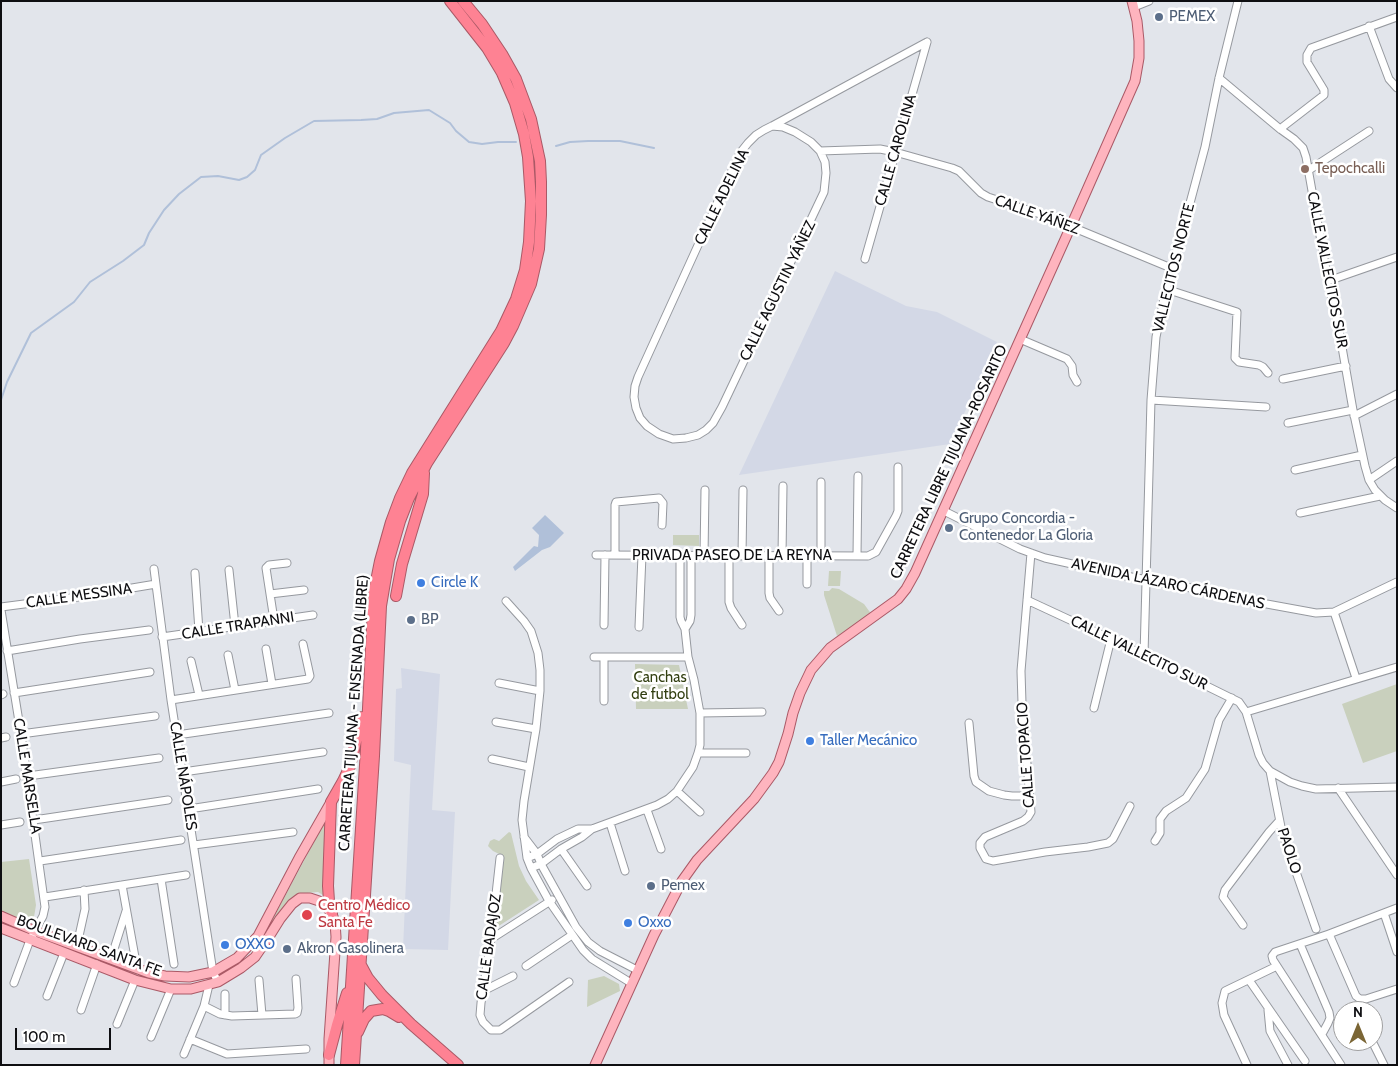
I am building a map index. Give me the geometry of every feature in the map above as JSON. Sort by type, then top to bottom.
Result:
[{"type":"highway","name":"CARRETERA TIJUANA - ENSENADA (LIBRE)","points":[[346,1065],[374,591],[380,561],[391,522],[412,473],[501,331],[516,299],[526,264],[529,242],[531,201],[528,157],[515,103],[502,73],[487,48],[450,1]]},
{"type":"highway","name":"CARRETERA TIJUANA - ENSENADA (LIBRE)","points":[[354,1065],[374,756],[378,648],[383,591],[392,543],[409,498],[424,470],[513,326],[531,284],[539,249],[540,161],[531,119],[516,79],[502,54],[482,24],[463,1]]},
{"type":"highway","points":[[396,596],[402,564],[422,494],[424,470]]},
{"type":"highway","points":[[332,914],[328,886],[331,802],[350,766],[368,694]]},
{"type":"highway","points":[[361,964],[364,972],[376,987],[411,1024],[458,1065]]},
{"type":"highway","points":[[329,1060],[337,1025],[352,978]]},
{"type":"highway","points":[[355,1040],[364,1019],[371,1011],[383,1009],[411,1024]]},
{"type":"main road","name":"CARRETERA LIBRE TIJUANA-ROSARITO","points":[[595,1065],[637,970],[682,881],[697,860],[767,784],[779,762],[793,713],[811,670],[830,648],[898,599],[915,574],[1135,81],[1139,58],[1139,41],[1138,21],[1133,4]]},
{"type":"main road","name":"BOULEVARD SANTA FE","points":[[1,916],[35,931],[165,976],[189,977],[213,972],[244,952],[258,936],[331,802]]},
{"type":"main road","name":"BOULEVARD SANTA FE","points":[[1,928],[135,980],[170,989],[191,989],[213,984],[241,968],[255,957],[280,919],[292,904],[300,898],[310,898],[319,901],[332,914]]},
{"type":"main road","points":[[329,1060],[336,937],[335,922],[332,914]]},
{"type":"street","points":[[1133,4],[1149,1]]},
{"type":"street","points":[[1219,78],[1238,1]]},
{"type":"street","points":[[1280,129],[1324,95],[1324,90],[1308,62],[1307,55],[1311,48],[1397,17]]},
{"type":"street","points":[[1369,26],[1388,79],[1397,88]]},
{"type":"street","name":"CALLE ADELINA","points":[[659,434],[647,426],[640,418],[634,396],[635,386],[740,153],[756,135],[927,42]]},
{"type":"street","name":"CALLE CAROLINA","points":[[865,259],[927,42]]},
{"type":"street","name":"CALLE VALLECITOS SUR","points":[[1219,78],[1303,148],[1309,170],[1328,281],[1362,454],[1370,480],[1380,496],[1397,508]]},
{"type":"street","name":"VALLECITOS NORTE","points":[[1144,655],[1151,400],[1156,337],[1171,268],[1202,156],[1219,78]]},
{"type":"street","points":[[772,126],[783,127],[795,132],[811,142],[820,151]]},
{"type":"street","points":[[1309,170],[1369,132]]},
{"type":"street","name":"CALLE YÁÑEZ","points":[[820,151],[880,149],[952,168],[959,171],[988,197],[1071,226],[1171,268]]},
{"type":"street","name":"CALLE AGUSTIN YÁÑEZ","points":[[659,434],[673,438],[686,438],[698,435],[713,423],[824,192],[825,162],[820,151]]},
{"type":"street","points":[[1328,281],[1397,257]]},
{"type":"street","points":[[1166,288],[1237,312],[1235,358],[1240,362],[1259,365],[1268,373]]},
{"type":"street","points":[[1020,338],[1068,359],[1077,382]]},
{"type":"street","points":[[1283,379],[1346,366]]},
{"type":"street","points":[[1288,423],[1354,413],[1397,394]]},
{"type":"street","points":[[1151,400],[1266,407]]},
{"type":"street","points":[[1295,470],[1362,454]]},
{"type":"street","points":[[1370,480],[1397,461]]},
{"type":"street","name":"PRIVADA PASEO DE LA REYNA","points":[[596,555],[868,556],[876,552],[898,511],[898,467]]},
{"type":"street","points":[[857,556],[858,476]]},
{"type":"street","points":[[821,482],[821,556]]},
{"type":"street","points":[[782,556],[783,486]]},
{"type":"street","points":[[704,556],[705,490]]},
{"type":"street","points":[[742,556],[744,490]]},
{"type":"street","points":[[1300,513],[1380,496]]},
{"type":"street","points":[[614,555],[616,502],[659,498],[663,503],[662,525]]},
{"type":"street","name":"AVENIDA LÁZARO CÁRDENAS","points":[[944,511],[1031,553],[1070,564],[1316,614],[1334,612],[1397,582]]},
{"type":"street","name":"CALLE TOPACIO","points":[[1031,553],[1021,671],[1031,812],[1028,817],[982,838],[980,848],[986,859],[997,861],[1108,843],[1113,838],[1130,806]]},
{"type":"street","points":[[604,625],[605,555]]},
{"type":"street","points":[[639,627],[642,555]]},
{"type":"street","points":[[527,858],[537,854],[557,839],[578,829],[592,829],[647,810],[668,799],[677,791],[688,776],[698,754],[701,732],[700,712],[688,658],[685,629],[680,617],[680,555]]},
{"type":"street","points":[[685,629],[691,615],[691,556]]},
{"type":"street","points":[[729,556],[729,602],[742,626]]},
{"type":"street","points":[[769,556],[769,593],[778,611]]},
{"type":"street","points":[[807,556],[807,584]]},
{"type":"street","points":[[274,620],[266,566],[287,564]]},
{"type":"street","name":"CALLE NÁPOLES","points":[[154,569],[171,700],[213,972],[213,984]]},
{"type":"street","points":[[230,570],[235,626]]},
{"type":"street","points":[[196,573],[199,631]]},
{"type":"street","name":"CALLE MESSINA","points":[[1,609],[156,584]]},
{"type":"street","points":[[270,594],[304,590]]},
{"type":"street","name":"CALLE VALLECITO SUR","points":[[1028,600],[1232,698],[1239,702],[1246,712]]},
{"type":"street","points":[[506,601],[524,621],[535,641],[540,670],[536,729],[522,820],[527,858],[549,902],[583,950],[592,959],[631,983]]},
{"type":"street","name":"CALLE MARSELLA","points":[[1,609],[45,897],[45,911],[30,940],[14,983]]},
{"type":"street","points":[[1334,612],[1356,678]]},
{"type":"street","name":"CALLE TRAPANNI","points":[[162,637],[313,614]]},
{"type":"street","points":[[8,651],[148,630]]},
{"type":"street","points":[[1094,708],[1111,639]]},
{"type":"street","points":[[171,700],[308,679],[310,677],[303,644]]},
{"type":"street","points":[[266,649],[272,684]]},
{"type":"street","points":[[228,655],[235,690]]},
{"type":"street","points":[[594,657],[688,658]]},
{"type":"street","points":[[604,657],[604,700]]},
{"type":"street","points":[[191,661],[199,695]]},
{"type":"street","points":[[1246,712],[1397,667]]},
{"type":"street","points":[[14,693],[150,672]]},
{"type":"street","points":[[499,682],[540,691]]},
{"type":"street","points":[[1155,841],[1160,833],[1160,819],[1166,811],[1186,798],[1205,769],[1219,720],[1232,698]]},
{"type":"street","points":[[700,712],[762,712]]},
{"type":"street","name":"PAOLO","points":[[1246,712],[1259,755],[1270,771],[1276,793],[1279,821],[1316,929]]},
{"type":"street","points":[[177,735],[328,713]]},
{"type":"street","points":[[21,734],[155,716]]},
{"type":"street","points":[[496,722],[536,729]]},
{"type":"street","points":[[969,723],[976,782],[990,791],[1004,795],[1029,796]]},
{"type":"street","points":[[183,772],[323,752]]},
{"type":"street","points":[[698,754],[746,753]]},
{"type":"street","points":[[28,776],[159,758]]},
{"type":"street","points":[[492,759],[529,766]]},
{"type":"street","points":[[1270,771],[1290,782],[1316,789],[1397,787]]},
{"type":"street","points":[[1,782],[16,780]]},
{"type":"street","points":[[1338,788],[1397,875]]},
{"type":"street","points":[[188,809],[318,789]]},
{"type":"street","points":[[677,791],[700,812]]},
{"type":"street","points":[[34,820],[168,800]]},
{"type":"street","points":[[647,810],[661,848]]},
{"type":"street","points":[[1243,925],[1223,897],[1225,890],[1279,821]]},
{"type":"street","points":[[1,825],[20,822]]},
{"type":"street","points":[[610,823],[625,871]]},
{"type":"street","points":[[531,868],[592,829]]},
{"type":"street","points":[[194,845],[293,832]]},
{"type":"street","points":[[523,837],[537,854],[540,864],[558,896],[576,927],[588,942],[600,951],[637,970]]},
{"type":"street","points":[[40,861],[181,840]]},
{"type":"street","points":[[561,849],[587,886]]},
{"type":"street","name":"CALLE BADAJOZ","points":[[500,858],[480,1016],[483,1022],[488,1028],[495,1031],[504,1028],[569,982]]},
{"type":"street","points":[[45,897],[186,875]]},
{"type":"street","points":[[161,879],[174,964]]},
{"type":"street","points":[[122,885],[135,957]]},
{"type":"street","points":[[79,936],[85,909],[84,890]]},
{"type":"street","points":[[491,939],[558,896]]},
{"type":"street","points":[[1341,1065],[1273,960],[1273,954],[1397,908]]},
{"type":"street","points":[[114,949],[126,909]]},
{"type":"street","points":[[1384,913],[1397,952]]},
{"type":"street","points":[[263,928],[270,936]]},
{"type":"street","points":[[1329,934],[1353,992],[1360,999],[1366,999],[1397,989]]},
{"type":"street","points":[[526,966],[572,935]]},
{"type":"street","points":[[583,950],[588,942]]},
{"type":"street","points":[[1300,944],[1329,1012],[1330,1018],[1322,1034]]},
{"type":"street","points":[[48,996],[64,953]]},
{"type":"street","points":[[81,1010],[97,964]]},
{"type":"street","points":[[1247,1065],[1224,1015],[1222,1003],[1225,991],[1277,966]]},
{"type":"street","points":[[483,991],[512,976]]},
{"type":"street","points":[[204,1006],[232,1016],[297,1013],[296,979]]},
{"type":"street","points":[[117,1024],[135,980]]},
{"type":"street","points":[[258,980],[262,1015]]},
{"type":"street","points":[[1249,980],[1305,1061]]},
{"type":"street","points":[[184,1054],[213,984]]},
{"type":"street","points":[[151,1037],[170,989]]},
{"type":"street","points":[[225,994],[225,1015]]},
{"type":"street","points":[[1268,1007],[1270,1031],[1288,1065]]},
{"type":"street","points":[[190,1040],[227,1054],[306,1049]]},
{"type":"street","points":[[1279,1048],[1292,1042]]},
{"type":"street","points":[[1377,1051],[1384,1065]]},
{"type":"shaded area","points":[[835,271],[906,306],[937,312],[997,342],[950,444],[739,475]]},
{"type":"shaded area","points":[[401,668],[440,674],[432,810],[455,812],[448,950],[403,949],[411,765],[394,761],[396,689],[402,688]]},
{"type":"green space","points":[[673,535],[699,535],[699,546],[673,545]]},
{"type":"green space","points":[[829,571],[841,571],[840,586],[828,586]]},
{"type":"green space","points":[[832,588],[839,589],[864,604],[872,615],[837,636],[824,595],[824,591],[829,591]]},
{"type":"green space","name":"Canchas de futbol","points":[[635,664],[679,665],[688,709],[636,709]]},
{"type":"green space","points":[[1397,684],[1397,751],[1363,763],[1342,704]]},
{"type":"green space","points":[[328,816],[326,897],[318,892],[297,894],[270,924]]},
{"type":"green space","points":[[509,832],[511,833],[519,866],[526,881],[539,900],[494,929],[501,855],[488,846],[490,841],[494,839],[499,841]]},
{"type":"green space","points":[[29,859],[36,905],[34,917],[29,925],[1,914],[1,862]]},
{"type":"green space","points":[[604,976],[619,984],[620,991],[587,1007],[588,980]]},
{"type":"water","points":[[545,515],[564,533],[550,547],[542,550],[515,571],[513,567],[534,546],[538,547],[539,535],[532,528]]},
{"type":"waterway","points":[[1,400],[7,382],[31,333],[74,302],[90,282],[144,245],[149,233],[164,210],[179,194],[201,177],[218,176],[239,180],[247,177],[255,170],[261,155],[314,121],[377,119],[394,113],[429,110],[450,123],[469,142],[482,144],[516,142]]},
{"type":"waterway","points":[[556,146],[570,142],[620,141],[654,148]]},
{"type":"place","name":"PEMEX","points":[[1159,17]]},
{"type":"place","name":"Tepochcalli","points":[[1305,169]]},
{"type":"place","name":"Grupo Concordia - Contenedor La Gloria","points":[[949,528]]},
{"type":"place","name":"Circle K","points":[[421,583]]},
{"type":"place","name":"BP","points":[[411,620]]},
{"type":"place","name":"Taller Mecánico","points":[[810,741]]},
{"type":"place","name":"Pemex","points":[[651,886]]},
{"type":"place","name":"Centro Médico Santa Fe","points":[[307,915]]},
{"type":"place","name":"Oxxo","points":[[628,923]]},
{"type":"place","name":"OXXO","points":[[225,945]]},
{"type":"place","name":"Akron Gasolinera","points":[[287,949]]}]
